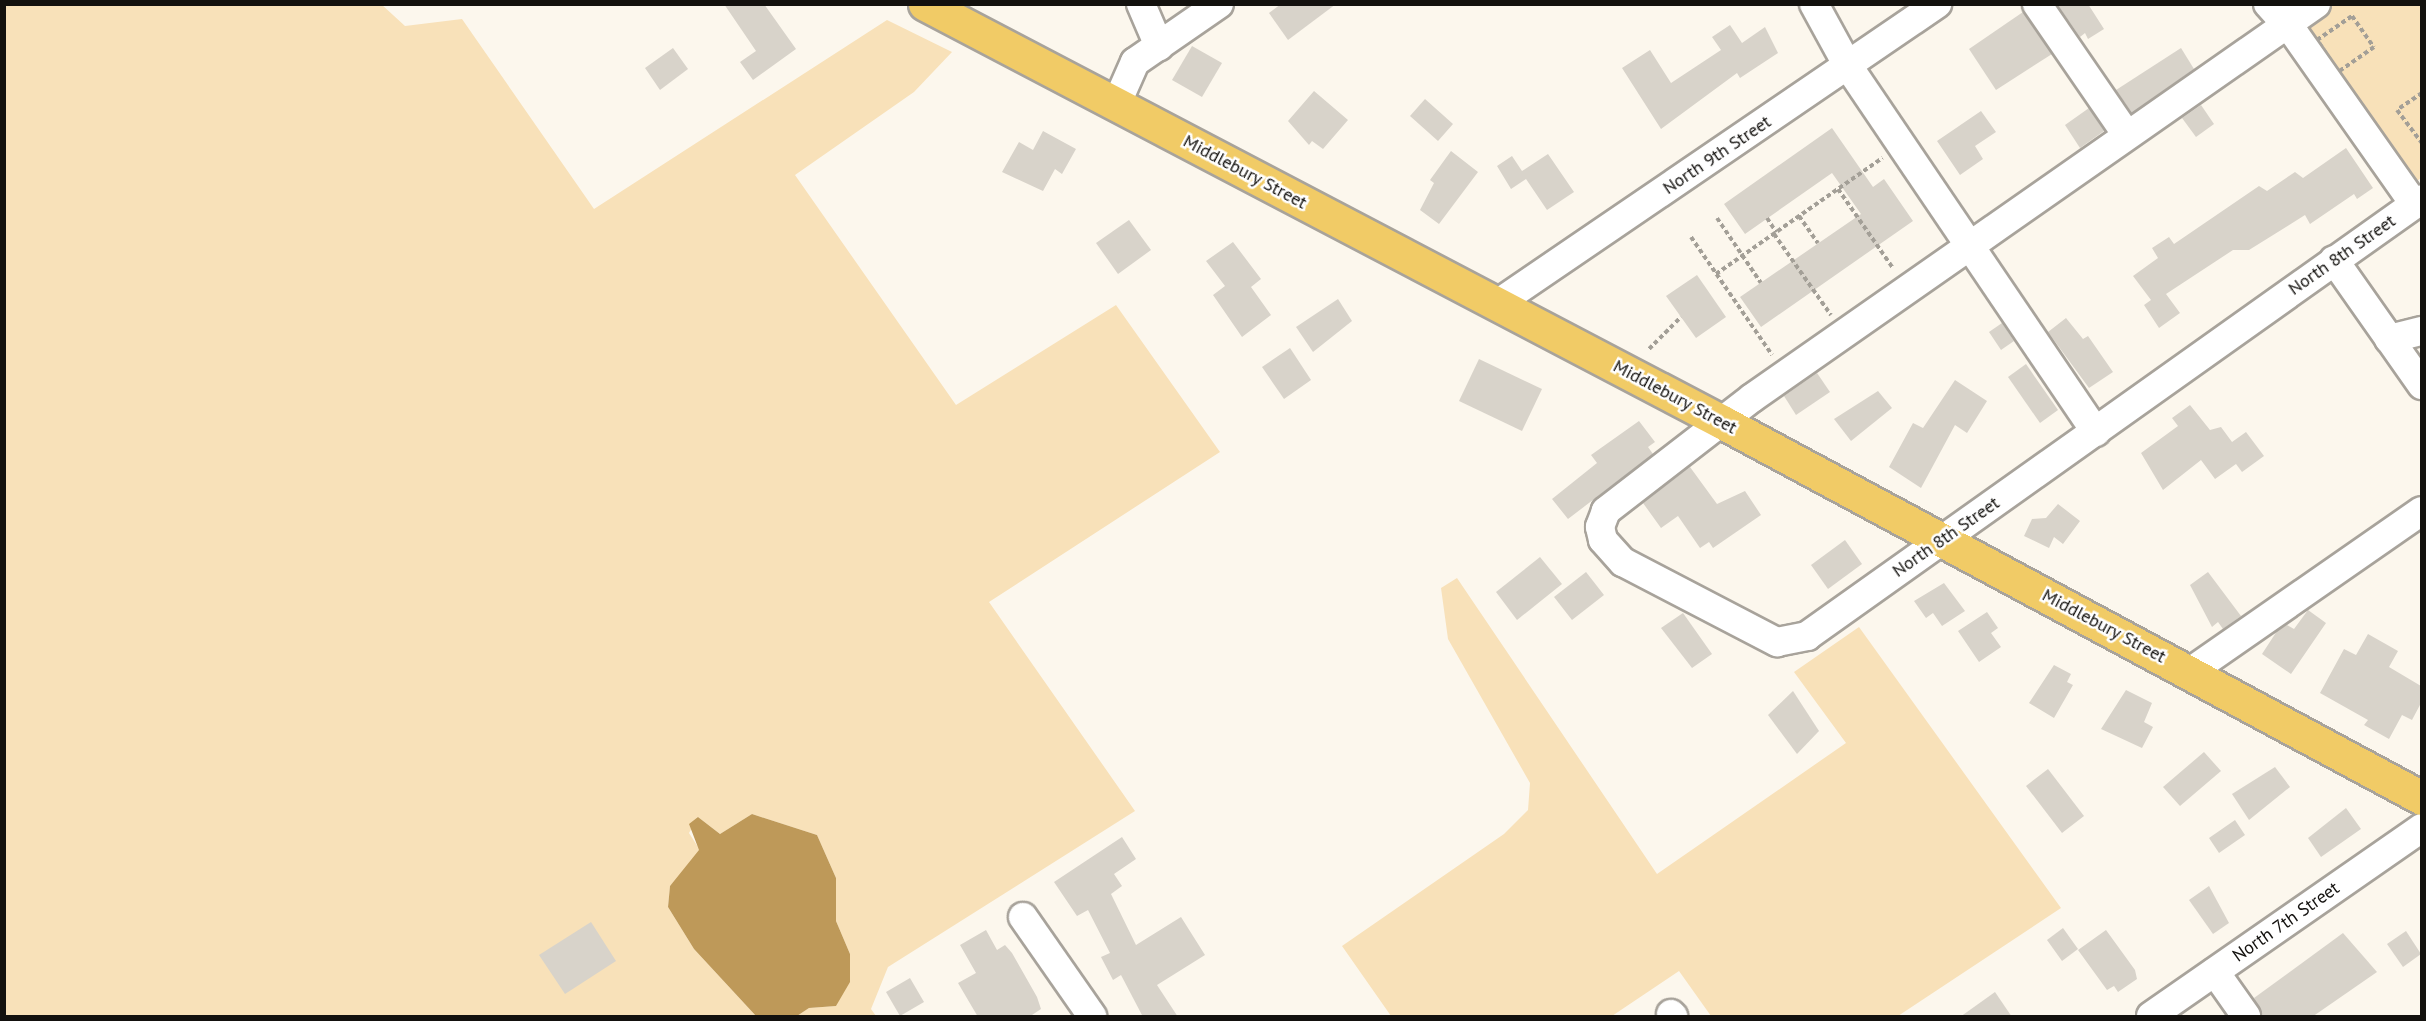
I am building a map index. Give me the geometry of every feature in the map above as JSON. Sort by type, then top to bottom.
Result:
[{"type":"main road","name":"Middlebury Street","points":[[925,4],[1724,423],[2421,798]]},
{"type":"street","points":[[1141,4],[1159,46]]},
{"type":"street","points":[[1116,105],[1135,62],[1219,4]]},
{"type":"street","points":[[1814,4],[1848,66],[2096,432]]},
{"type":"street","name":"North 9th Street","points":[[1497,303],[1937,4]]},
{"type":"street","points":[[2037,4],[2127,135]]},
{"type":"street","name":"North 8th Street","points":[[2316,4],[2276,15],[2127,135],[1971,246],[1785,373],[1724,423],[1606,511],[1599,527],[1603,540],[1623,561],[1778,642],[1792,642],[2096,432],[2418,202]]},
{"type":"street","points":[[2276,15],[2418,202]]},
{"type":"street","points":[[2334,260],[2421,385]]},
{"type":"street","points":[[2389,339],[2421,331]]},
{"type":"street","points":[[2190,672],[2421,511]]},
{"type":"street","name":"North 7th Street","points":[[2151,1017],[2421,828]]},
{"type":"street","points":[[1023,916],[1092,1017]]},
{"type":"street","points":[[2215,972],[2246,1017]]},
{"type":"path","points":[[2352,16],[2374,47],[2338,72],[2317,40],[2352,16]]},
{"type":"path","points":[[2421,93],[2397,110],[2421,143]]},
{"type":"path","points":[[1716,274],[1902,144]]},
{"type":"path","points":[[1838,189],[1907,289]]},
{"type":"path","points":[[1799,216],[1818,243]]},
{"type":"path","points":[[1717,218],[1761,283]]},
{"type":"path","points":[[1767,218],[1843,332]]},
{"type":"path","points":[[1691,237],[1785,373]]},
{"type":"path","points":[[1649,349],[1681,317]]},
{"type":"shaded area","points":[[381,4],[405,26],[462,19],[594,209],[887,20],[952,52],[914,92],[795,175],[956,405],[1116,305],[1220,452],[989,602],[1135,811],[888,967],[871,1009],[876,1016],[797,1016],[809,1008],[836,1006],[850,954],[836,921],[836,878],[817,835],[752,814],[720,834],[698,817],[689,833],[700,850],[697,859],[670,886],[668,907],[694,949],[756,1016],[5,1016],[5,5]]},
{"type":"shaded area","points":[[2325,5],[2421,5],[2421,178],[2412,185],[2307,45],[2305,18]]},
{"type":"shaded area","points":[[1457,578],[1657,874],[1846,743],[1794,672],[1859,627],[2061,908],[1898,1016],[1711,1016],[1679,971],[1612,1016],[1391,1016],[1342,946],[1504,834],[1528,810],[1530,783],[1448,639],[1441,588]]},
{"type":"shaded area","points":[[752,814],[817,835],[836,878],[836,921],[850,954],[850,982],[836,1006],[809,1008],[797,1016],[756,1016],[694,949],[668,907],[670,886],[699,850],[689,824],[698,817],[720,834]]},
{"type":"building","points":[[724,4],[764,4],[796,49],[753,80],[740,62],[756,51]]},
{"type":"building","points":[[1281,4],[1336,4],[1288,40],[1269,13]]},
{"type":"building","points":[[2057,4],[2088,4],[2104,29],[2088,39],[2085,33],[2080,37]]},
{"type":"building","points":[[2023,12],[2052,54],[1996,90],[1969,49]]},
{"type":"building","points":[[1730,25],[1742,43],[1765,27],[1778,53],[1740,78],[1737,73],[1661,129],[1622,68],[1650,50],[1671,83],[1721,50],[1712,37]]},
{"type":"building","points":[[1192,46],[1222,63],[1202,97],[1172,80]]},
{"type":"building","points":[[673,48],[688,69],[660,90],[645,68]]},
{"type":"building","points":[[2181,48],[2194,69],[2132,113],[2116,90]]},
{"type":"building","points":[[1314,91],[1348,120],[1323,149],[1312,141],[1309,145],[1288,121]]},
{"type":"building","points":[[1425,99],[1453,124],[1438,141],[1410,116]]},
{"type":"building","points":[[2201,105],[2214,124],[2196,137],[2182,118]]},
{"type":"building","points":[[2089,108],[2104,131],[2080,148],[2065,125]]},
{"type":"building","points":[[1981,111],[1996,132],[1975,146],[1983,159],[1960,175],[1937,141]]},
{"type":"building","points":[[1832,128],[1873,187],[1884,179],[1913,221],[1761,327],[1740,297],[1861,214],[1832,173],[1745,234],[1724,204]]},
{"type":"building","points":[[1043,131],[1076,149],[1062,174],[1055,169],[1043,191],[1002,172],[1019,142],[1033,150]]},
{"type":"building","points":[[2346,148],[2373,188],[2357,199],[2354,194],[2310,224],[2305,215],[2249,250],[2233,250],[2166,294],[2180,313],[2159,328],[2144,305],[2151,300],[2133,276],[2158,258],[2152,248],[2169,237],[2174,244],[2259,186],[2267,191],[2295,172],[2303,178]]},
{"type":"building","points":[[1451,151],[1478,172],[1439,224],[1420,210],[1434,183],[1430,180]]},
{"type":"building","points":[[1548,154],[1574,192],[1547,210],[1526,179],[1511,189],[1497,166],[1512,156],[1522,171]]},
{"type":"building","points":[[1129,220],[1151,250],[1118,274],[1096,243]]},
{"type":"building","points":[[1233,242],[1261,279],[1251,287],[1271,315],[1242,337],[1213,295],[1225,286],[1206,261]]},
{"type":"building","points":[[1697,275],[1726,317],[1696,338],[1666,296]]},
{"type":"building","points":[[1338,299],[1352,321],[1313,352],[1296,327]]},
{"type":"building","points":[[2066,318],[2083,339],[2088,336],[2113,372],[2089,388],[2048,332]]},
{"type":"building","points":[[2002,323],[2014,341],[2001,350],[1989,332]]},
{"type":"building","points":[[1290,348],[1311,380],[1284,399],[1262,367]]},
{"type":"building","points":[[1479,359],[1542,389],[1522,431],[1459,401]]},
{"type":"building","points":[[2026,364],[2058,410],[2040,423],[2008,377]]},
{"type":"building","points":[[1817,373],[1830,392],[1796,415],[1784,396]]},
{"type":"building","points":[[1955,380],[1987,401],[1967,433],[1955,425],[1921,488],[1889,467],[1913,423],[1923,428]]},
{"type":"building","points":[[1878,391],[1892,408],[1851,441],[1834,419]]},
{"type":"building","points":[[2190,405],[2210,430],[2221,427],[2232,442],[2246,432],[2264,456],[2242,472],[2236,464],[2215,479],[2201,460],[2163,490],[2141,453],[2178,426],[2172,418]]},
{"type":"building","points":[[1639,421],[1655,442],[1648,447],[1653,454],[1568,519],[1552,499],[1597,463],[1591,455]]},
{"type":"building","points":[[1690,467],[1717,504],[1745,491],[1761,515],[1713,548],[1709,542],[1700,548],[1678,516],[1661,528],[1643,503]]},
{"type":"building","points":[[2058,504],[2080,521],[2063,544],[2054,537],[2049,548],[2024,536],[2032,519],[2046,518]]},
{"type":"building","points":[[1845,540],[1862,564],[1828,589],[1811,565]]},
{"type":"building","points":[[1540,557],[1562,584],[1517,620],[1496,592]]},
{"type":"building","points":[[1586,572],[1604,595],[1572,620],[1554,597]]},
{"type":"building","points":[[2208,572],[2241,616],[2223,629],[2218,622],[2212,627],[2190,585]]},
{"type":"building","points":[[1944,583],[1965,611],[1942,626],[1933,613],[1926,618],[1914,601]]},
{"type":"building","points":[[2308,610],[2326,623],[2291,674],[2262,654],[2277,631],[2287,625],[2294,629]]},
{"type":"building","points":[[1987,612],[1998,628],[1991,633],[2001,647],[1979,662],[1958,631]]},
{"type":"building","points":[[1683,613],[1712,654],[1692,668],[1661,628]]},
{"type":"building","points":[[2368,634],[2398,651],[2389,667],[2421,686],[2421,703],[2412,720],[2402,715],[2389,739],[2364,725],[2368,720],[2320,693],[2344,649],[2356,655]]},
{"type":"building","points":[[2054,665],[2071,674],[2067,682],[2073,685],[2054,718],[2029,703]]},
{"type":"building","points":[[2126,690],[2152,703],[2144,722],[2153,727],[2142,748],[2101,729]]},
{"type":"building","points":[[1793,691],[1819,731],[1797,754],[1768,715]]},
{"type":"building","points":[[2204,752],[2221,771],[2180,806],[2163,787]]},
{"type":"building","points":[[2275,767],[2290,787],[2249,820],[2232,794]]},
{"type":"building","points":[[2048,769],[2084,816],[2062,833],[2026,786]]},
{"type":"building","points":[[2346,808],[2361,829],[2321,857],[2308,838]]},
{"type":"building","points":[[2235,820],[2245,835],[2219,853],[2209,838]]},
{"type":"building","points":[[1122,837],[1136,859],[1114,874],[1122,886],[1111,894],[1136,945],[1181,917],[1205,955],[1157,985],[1178,1017],[1143,1017],[1121,975],[1113,980],[1101,957],[1110,953],[1088,910],[1077,916],[1054,882]]},
{"type":"building","points":[[2209,886],[2229,923],[2213,934],[2189,900]]},
{"type":"building","points":[[591,922],[616,961],[565,994],[539,955]]},
{"type":"building","points":[[2063,928],[2078,949],[2062,961],[2047,940]]},
{"type":"building","points":[[986,930],[997,950],[1005,945],[1012,953],[1037,997],[1041,1009],[1029,1017],[978,1017],[958,983],[976,973],[960,945]]},
{"type":"building","points":[[2106,930],[2135,970],[2137,979],[2118,992],[2114,986],[2107,990],[2078,950]]},
{"type":"building","points":[[2406,931],[2421,954],[2403,967],[2387,944]]},
{"type":"building","points":[[2343,933],[2377,972],[2312,1017],[2262,1017],[2254,998]]},
{"type":"building","points":[[910,978],[924,1002],[900,1016],[886,992]]},
{"type":"building","points":[[1995,992],[2012,1017],[1960,1017]]}]
